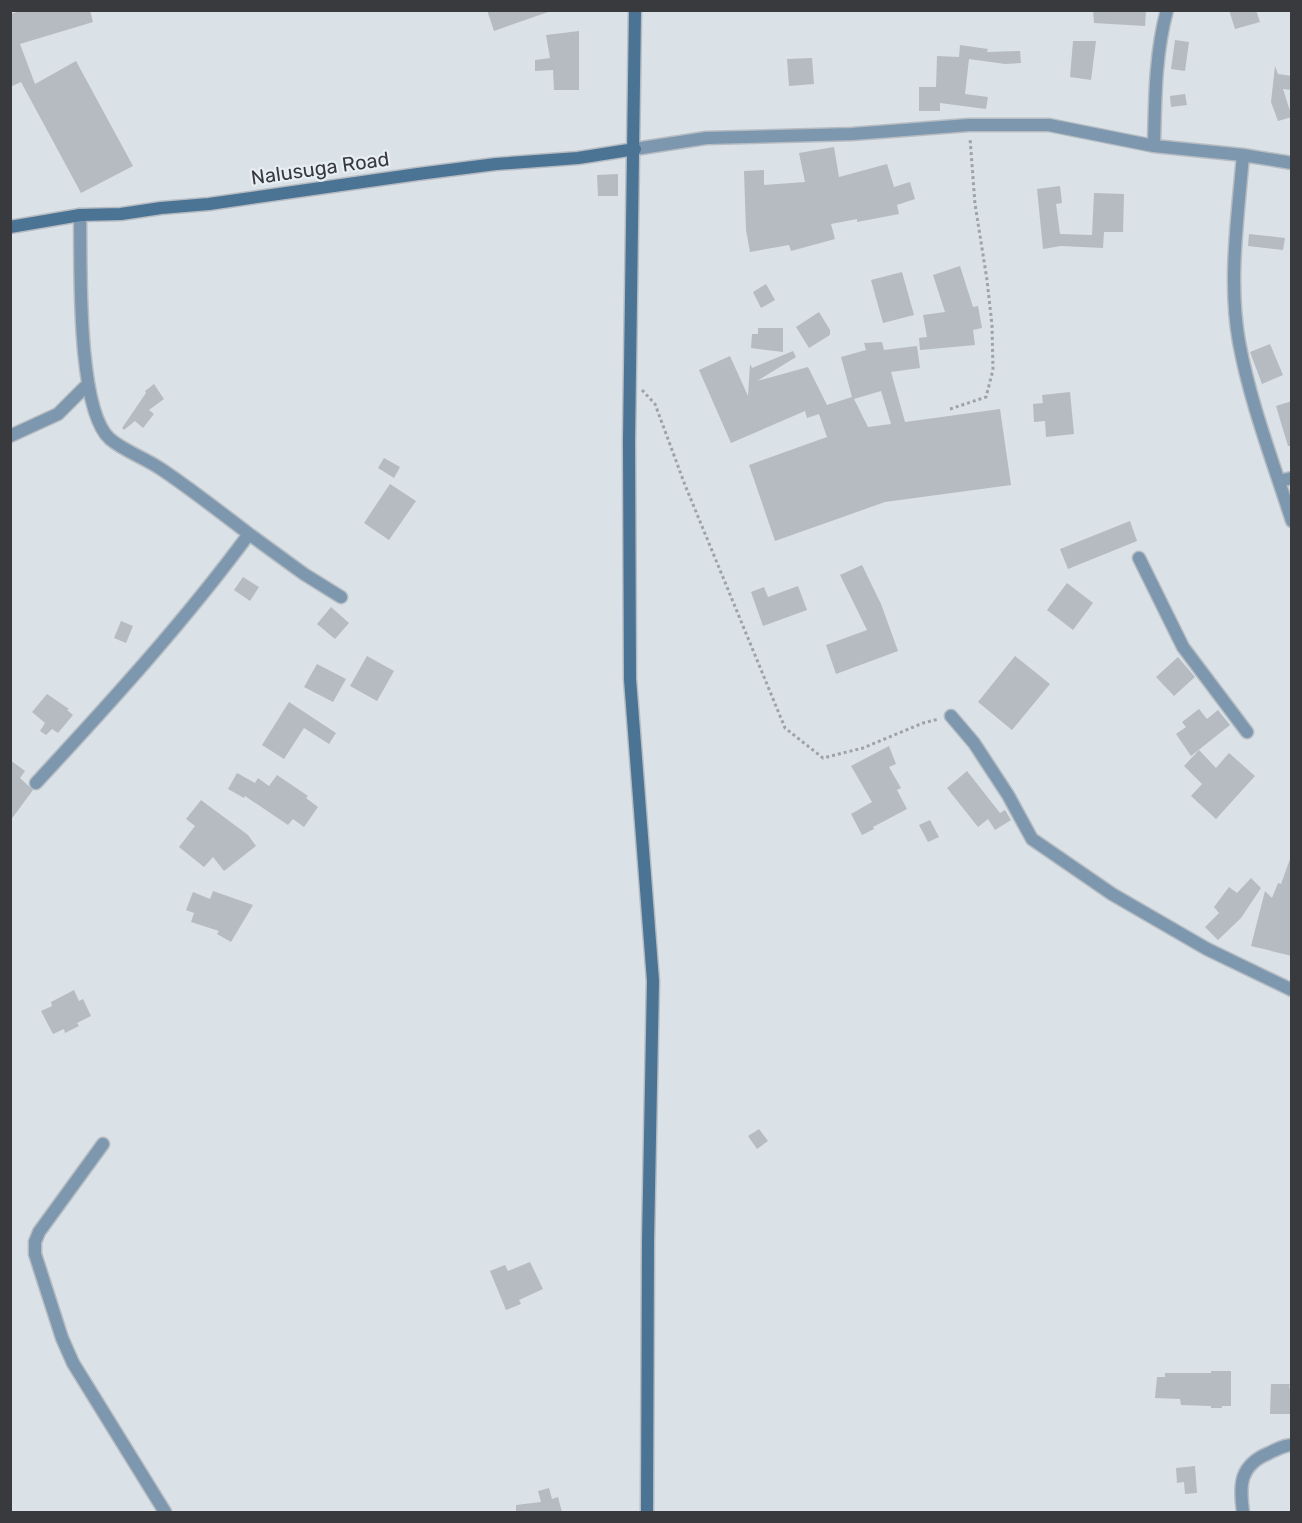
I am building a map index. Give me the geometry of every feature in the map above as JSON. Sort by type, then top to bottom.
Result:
[{"type":"street","points":[[635,10],[635,149],[630,378],[630,679],[653,981],[648,1242],[647,1512]]},
{"type":"street","points":[[1154,146],[1156,85],[1162,29],[1167,10]]},
{"type":"street","points":[[635,149],[706,138],[852,134],[969,125],[1049,125],[1154,146],[1243,155],[1292,164]]},
{"type":"street","name":"Nalusuga Road","points":[[10,227],[80,215],[121,214],[209,204],[496,164],[578,158],[635,149]]},
{"type":"street","points":[[1243,155],[1236,246],[1235,301],[1239,341],[1250,386],[1292,521]]},
{"type":"street","points":[[80,215],[82,335],[88,384],[95,412],[108,438],[160,468],[304,574],[342,597]]},
{"type":"street","points":[[10,435],[58,414],[88,384]]},
{"type":"street","points":[[1279,481],[1292,478]]},
{"type":"street","points":[[36,783],[152,654],[217,577],[249,534]]},
{"type":"street","points":[[1139,558],[1183,647],[1247,732]]},
{"type":"street","points":[[951,716],[974,743],[1008,795],[1032,839],[1122,900],[1208,949],[1292,990]]},
{"type":"street","points":[[103,1144],[39,1232],[35,1242],[35,1254],[73,1363],[165,1512]]},
{"type":"street","points":[[1243,1512],[1240,1491],[1245,1470],[1260,1456],[1286,1445],[1292,1445]]},
{"type":"path","points":[[950,409],[986,397],[993,370],[992,325],[975,204],[969,125]]},
{"type":"path","points":[[630,378],[655,404],[786,728],[824,758],[863,748],[923,723],[951,716]]},
{"type":"building","points":[[24,10],[90,10],[93,22],[20,44],[35,84],[76,61],[133,166],[81,193],[21,82],[10,87],[10,14]]},
{"type":"building","points":[[487,10],[547,10],[548,12],[494,31]]},
{"type":"building","points":[[1093,10],[1146,10],[1145,26],[1094,23]]},
{"type":"building","points":[[1229,10],[1256,10],[1260,22],[1235,29]]},
{"type":"building","points":[[579,31],[579,90],[554,90],[553,70],[535,71],[535,60],[550,58],[546,35]]},
{"type":"building","points":[[1175,40],[1189,42],[1185,71],[1171,69]]},
{"type":"building","points":[[1073,41],[1096,41],[1091,80],[1070,77]]},
{"type":"building","points":[[960,45],[988,49],[987,52],[1020,51],[1021,63],[1005,64],[969,59],[965,94],[988,97],[986,109],[940,103],[940,111],[919,111],[919,87],[936,87],[937,56],[959,57]]},
{"type":"building","points":[[812,58],[814,84],[789,86],[787,59]]},
{"type":"building","points":[[1275,66],[1278,74],[1292,76],[1292,90],[1283,89],[1292,117],[1278,121],[1271,102]]},
{"type":"building","points":[[1185,94],[1187,105],[1171,107],[1170,96]]},
{"type":"building","points":[[834,147],[839,177],[887,164],[894,187],[910,182],[915,199],[897,205],[899,214],[857,222],[857,219],[831,224],[835,239],[791,251],[789,245],[750,252],[746,230],[744,171],[764,170],[764,185],[805,182],[799,153]]},
{"type":"building","points":[[618,174],[618,196],[598,196],[597,175]]},
{"type":"building","points":[[1060,186],[1062,203],[1056,204],[1060,234],[1092,235],[1094,193],[1124,194],[1123,232],[1104,232],[1103,248],[1061,246],[1043,249],[1037,189]]},
{"type":"building","points":[[1249,234],[1285,238],[1283,250],[1248,246]]},
{"type":"building","points":[[960,266],[973,307],[978,306],[982,328],[973,330],[975,345],[920,350],[919,338],[927,337],[923,315],[945,312],[933,275]]},
{"type":"building","points":[[902,272],[914,315],[883,323],[871,280]]},
{"type":"building","points":[[766,284],[775,300],[761,308],[753,292]]},
{"type":"building","points":[[819,312],[830,330],[830,335],[809,348],[796,327]]},
{"type":"building","points":[[758,328],[783,328],[783,352],[751,348],[752,334],[758,334]]},
{"type":"building","points":[[882,342],[884,350],[917,346],[920,368],[891,372],[905,422],[1000,409],[1011,485],[885,502],[775,541],[749,465],[827,437],[819,414],[807,418],[805,411],[731,443],[699,370],[730,356],[748,396],[750,364],[752,368],[793,351],[796,357],[757,381],[808,367],[827,405],[852,397],[841,357],[866,350],[864,343]],"holes":[[[881,391],[891,424],[868,427],[854,399]]]},
{"type":"building","points":[[1270,344],[1283,375],[1262,384],[1250,352]]},
{"type":"building","points":[[154,384],[164,399],[149,410],[154,414],[143,428],[135,421],[124,430],[122,428],[146,393],[145,391]]},
{"type":"building","points":[[1070,392],[1074,434],[1046,437],[1045,421],[1034,422],[1033,404],[1043,403],[1042,395]]},
{"type":"building","points":[[1292,401],[1292,446],[1288,446],[1276,406]]},
{"type":"building","points":[[384,458],[400,467],[394,478],[378,468]]},
{"type":"building","points":[[390,484],[416,501],[389,540],[364,523]]},
{"type":"building","points":[[1130,521],[1137,541],[1068,569],[1060,549]]},
{"type":"building","points":[[862,565],[881,604],[898,651],[836,674],[826,645],[867,630],[840,575]]},
{"type":"building","points":[[243,577],[259,587],[250,601],[234,590]]},
{"type":"building","points":[[1067,583],[1093,603],[1073,630],[1047,610]]},
{"type":"building","points":[[798,586],[807,610],[763,626],[751,592],[764,587],[768,597]]},
{"type":"building","points":[[331,607],[349,623],[335,639],[317,624]]},
{"type":"building","points":[[121,621],[133,626],[126,643],[114,638]]},
{"type":"building","points":[[367,656],[394,671],[377,701],[350,686]]},
{"type":"building","points":[[1015,656],[1050,684],[1012,730],[978,702]]},
{"type":"building","points":[[1178,657],[1195,677],[1174,696],[1156,677]]},
{"type":"building","points":[[317,664],[346,679],[333,702],[304,687]]},
{"type":"building","points":[[47,694],[69,709],[67,710],[73,715],[58,733],[52,729],[46,735],[40,731],[45,723],[32,712]]},
{"type":"building","points":[[289,702],[336,733],[329,744],[304,728],[284,759],[262,745]]},
{"type":"building","points":[[1199,709],[1207,719],[1218,710],[1230,725],[1191,756],[1176,734],[1186,727],[1182,722]]},
{"type":"building","points":[[889,746],[896,764],[889,767],[901,788],[897,790],[907,809],[862,835],[851,814],[872,802],[851,766]]},
{"type":"building","points":[[1199,750],[1216,768],[1229,753],[1255,776],[1216,819],[1191,796],[1202,784],[1184,766]]},
{"type":"building","points":[[10,760],[25,771],[20,778],[33,790],[10,821]]},
{"type":"building","points":[[967,771],[1000,813],[1005,810],[1011,820],[995,830],[988,819],[978,827],[947,788]]},
{"type":"building","points":[[237,773],[255,783],[258,778],[269,786],[277,775],[308,796],[306,798],[318,807],[304,827],[293,819],[288,825],[245,796],[244,798],[228,789]]},
{"type":"building","points":[[201,800],[248,835],[256,846],[224,871],[213,857],[204,867],[179,847],[195,826],[186,819]]},
{"type":"building","points":[[930,820],[939,837],[928,842],[919,825]]},
{"type":"building","points":[[1290,859],[1292,860],[1292,956],[1251,946],[1265,891],[1272,898],[1278,883],[1281,884]]},
{"type":"building","points":[[1251,878],[1261,888],[1241,918],[1218,940],[1205,927],[1219,913],[1214,907],[1229,887],[1237,893]]},
{"type":"building","points":[[213,891],[253,905],[231,942],[217,934],[219,931],[191,922],[194,913],[186,910],[193,892],[210,899]]},
{"type":"building","points":[[74,990],[79,1001],[83,999],[91,1016],[77,1023],[79,1026],[65,1033],[64,1029],[53,1034],[41,1011],[52,1006],[51,1002]]},
{"type":"building","points":[[759,1129],[768,1141],[757,1149],[748,1136]]},
{"type":"building","points":[[530,1262],[543,1289],[519,1300],[521,1304],[506,1310],[490,1271],[505,1265],[508,1271]]},
{"type":"building","points":[[1211,1371],[1231,1371],[1231,1406],[1211,1408],[1211,1406],[1181,1405],[1180,1399],[1155,1398],[1157,1377],[1165,1377],[1165,1373],[1211,1373]]},
{"type":"building","points":[[1271,1384],[1290,1384],[1292,1414],[1270,1414]]},
{"type":"building","points":[[1195,1466],[1197,1493],[1185,1494],[1184,1482],[1177,1483],[1176,1468]]},
{"type":"building","points":[[549,1488],[552,1499],[558,1497],[562,1512],[516,1512],[516,1505],[541,1502],[538,1491]]}]
